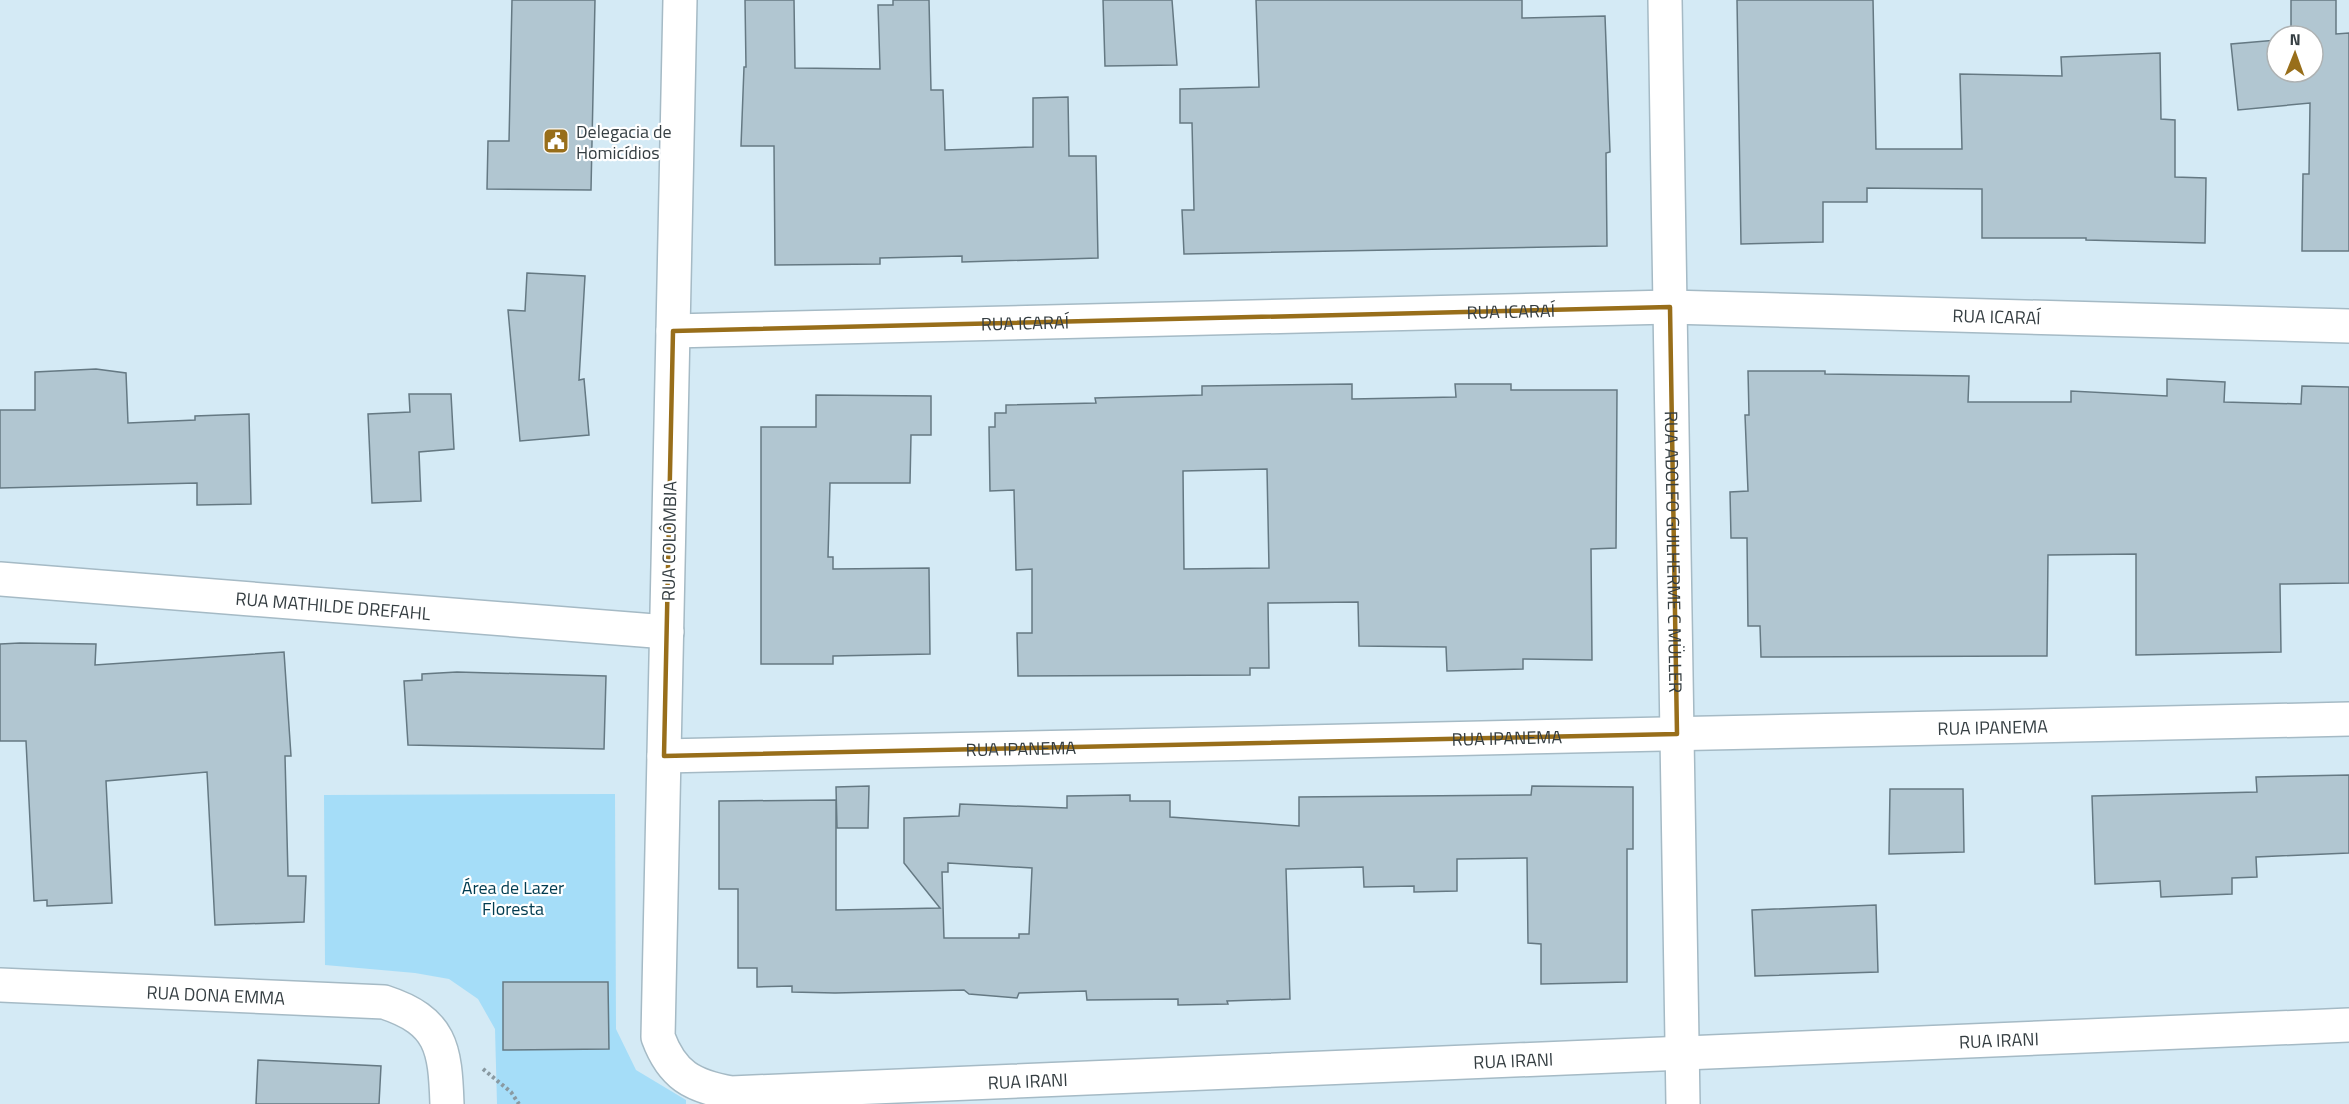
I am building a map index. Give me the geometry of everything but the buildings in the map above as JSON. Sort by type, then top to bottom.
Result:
[{"type":"street","name":"RUA COLÔMBIA","points":[[680,0],[658,1037],[666,1057],[681,1075]]},
{"type":"street","name":"RUA ADOLFO GUILHERME C MÜLLER","points":[[1665,0],[1683,1104]]},
{"type":"street","name":"RUA ICARAÍ","points":[[673,331],[1670,306],[2349,326]]},
{"type":"street","name":"RUA MATHILDE DREFAHL","points":[[0,579],[667,632]]},
{"type":"street","name":"RUA IPANEMA","points":[[664,756],[2349,719]]},
{"type":"street","name":"RUA DONA EMMA","points":[[0,985],[384,1002],[408,1010],[427,1023],[441,1048],[446,1071],[447,1104]]},
{"type":"street","name":"RUA IRANI","points":[[681,1075],[703,1088],[731,1093],[2349,1025]]},
{"type":"highlighted area","points":[[1670,307],[1677,734],[664,756],[673,331]]},
{"type":"green space","name":"Área de Lazer Floresta","points":[[615,794],[616,1029],[636,1070],[686,1100],[686,1104],[497,1104],[495,1029],[478,999],[449,979],[415,973],[325,965],[324,795]]},
{"type":"place","name":"Delegacia de Homicídios","points":[[556,141]]}]
